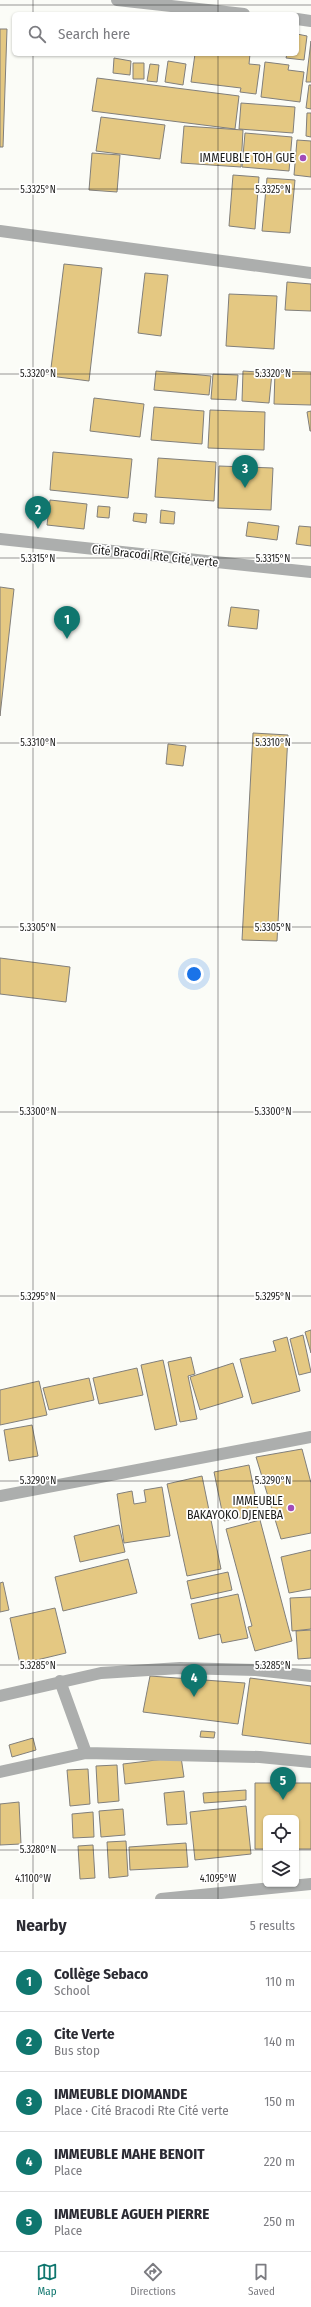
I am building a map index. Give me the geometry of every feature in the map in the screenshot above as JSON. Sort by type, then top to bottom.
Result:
[{"type":"street","points":[[117,0],[226,12]]},
{"type":"street","points":[[299,19],[311,21]]},
{"type":"street","points":[[0,231],[311,273]]},
{"type":"street","name":"Cité Bracodi Rte Cité verte","points":[[0,540],[311,572]]},
{"type":"street","points":[[0,1496],[311,1437]]},
{"type":"street","points":[[0,1696],[60,1681],[102,1673],[180,1668],[256,1670],[311,1676]]},
{"type":"street","points":[[60,1681],[86,1753]]},
{"type":"street","points":[[0,1772],[86,1753],[260,1757],[311,1762]]},
{"type":"street","points":[[161,1899],[311,1884]]},
{"type":"building","points":[[0,29],[7,29],[3,147],[0,147]]},
{"type":"building","points":[[299,34],[307,36],[304,60],[286,58],[286,56],[299,56]]},
{"type":"building","points":[[311,41],[311,82],[306,82]]},
{"type":"building","points":[[195,56],[250,56],[249,64],[260,65],[256,94],[240,92],[241,88],[191,82]]},
{"type":"building","points":[[114,58],[131,61],[130,75],[113,73]]},
{"type":"building","points":[[168,61],[186,64],[183,85],[165,82]]},
{"type":"building","points":[[265,62],[289,65],[288,70],[304,72],[300,102],[261,97]]},
{"type":"building","points":[[133,63],[144,63],[144,79],[133,79]]},
{"type":"building","points":[[150,64],[159,65],[157,82],[147,81]]},
{"type":"building","points":[[97,78],[239,96],[235,129],[92,111]]},
{"type":"building","points":[[309,85],[311,85],[311,109],[306,108]]},
{"type":"building","points":[[241,103],[295,107],[293,133],[239,129]]},
{"type":"building","points":[[307,113],[311,113],[311,137],[306,136]]},
{"type":"building","points":[[101,117],[165,125],[160,159],[96,151]]},
{"type":"building","points":[[184,126],[243,130],[241,167],[181,163]]},
{"type":"building","points":[[245,133],[292,137],[289,171],[242,167]]},
{"type":"building","name":"IMMEUBLE TOH GUE","points":[[297,140],[311,141],[311,177],[294,175]]},
{"type":"building","points":[[92,153],[120,155],[117,192],[89,190]]},
{"type":"building","points":[[233,175],[259,177],[255,229],[229,226]]},
{"type":"building","points":[[267,178],[295,180],[290,233],[262,231]]},
{"type":"building","points":[[64,264],[102,268],[89,381],[50,376]]},
{"type":"building","points":[[145,273],[168,275],[161,336],[138,333]]},
{"type":"building","points":[[287,282],[311,284],[311,311],[285,310]]},
{"type":"building","points":[[229,294],[277,296],[274,349],[226,346]]},
{"type":"building","points":[[156,371],[211,376],[209,395],[154,390]]},
{"type":"building","points":[[243,371],[272,373],[269,403],[242,401]]},
{"type":"building","points":[[275,371],[311,372],[311,405],[274,404]]},
{"type":"building","points":[[213,374],[238,375],[236,400],[211,399]]},
{"type":"building","points":[[94,398],[144,404],[140,437],[90,431]]},
{"type":"building","points":[[154,407],[204,411],[202,444],[151,440]]},
{"type":"building","points":[[210,410],[265,412],[264,450],[208,448]]},
{"type":"building","points":[[311,411],[311,431],[310,431],[307,412]]},
{"type":"building","points":[[53,452],[132,459],[128,498],[50,490]]},
{"type":"building","points":[[158,458],[216,462],[214,501],[155,497]]},
{"type":"building","points":[[219,466],[273,468],[271,510],[218,508]]},
{"type":"building","points":[[50,500],[87,504],[84,529],[47,525]]},
{"type":"building","points":[[98,506],[110,507],[109,518],[97,517]]},
{"type":"building","points":[[161,510],[175,512],[174,524],[160,523]]},
{"type":"building","points":[[134,513],[147,514],[146,523],[133,521]]},
{"type":"building","points":[[248,522],[279,526],[277,540],[246,536]]},
{"type":"building","points":[[299,526],[311,527],[311,546],[296,544]]},
{"type":"building","points":[[0,587],[14,589],[0,716]]},
{"type":"building","points":[[231,607],[259,610],[257,629],[228,626]]},
{"type":"building","points":[[253,733],[288,735],[277,941],[242,940]]},
{"type":"building","points":[[168,744],[186,746],[183,766],[166,764]]},
{"type":"building","points":[[0,958],[70,967],[66,1002],[0,994]]},
{"type":"building","points":[[311,1330],[311,1353],[305,1332]]},
{"type":"building","points":[[303,1335],[311,1372],[299,1375],[290,1339]]},
{"type":"building","points":[[287,1337],[300,1391],[252,1404],[240,1359],[276,1351],[273,1341]]},
{"type":"building","points":[[191,1357],[195,1374],[188,1376],[197,1419],[180,1422],[168,1362]]},
{"type":"building","points":[[163,1360],[177,1425],[155,1430],[141,1365]]},
{"type":"building","points":[[233,1363],[243,1397],[200,1410],[190,1377]]},
{"type":"building","points":[[137,1368],[143,1395],[99,1404],[93,1378]]},
{"type":"building","points":[[89,1378],[94,1400],[49,1410],[43,1388]]},
{"type":"building","points":[[39,1381],[47,1415],[0,1425],[0,1390]]},
{"type":"building","points":[[32,1425],[38,1456],[9,1461],[4,1430]]},
{"type":"building","name":"IMMEUBLE BAKAYOKO DJENEBA","points":[[302,1449],[311,1483],[311,1533],[281,1539],[256,1457]]},
{"type":"building","points":[[249,1465],[259,1514],[224,1521],[214,1472]]},
{"type":"building","points":[[202,1476],[221,1569],[187,1576],[167,1484]]},
{"type":"building","points":[[162,1487],[170,1536],[124,1543],[117,1494],[132,1491],[134,1504],[146,1502],[144,1490]]},
{"type":"building","points":[[260,1520],[292,1641],[255,1651],[248,1627],[252,1626],[226,1529]]},
{"type":"building","points":[[119,1525],[125,1552],[80,1562],[74,1536]]},
{"type":"building","points":[[311,1550],[311,1589],[289,1593],[281,1557]]},
{"type":"building","points":[[128,1559],[137,1593],[63,1611],[55,1577]]},
{"type":"building","points":[[228,1572],[232,1590],[191,1599],[187,1581]]},
{"type":"building","points":[[3,1582],[9,1610],[0,1612],[0,1583]]},
{"type":"building","points":[[238,1594],[248,1638],[222,1643],[220,1634],[199,1639],[191,1604]]},
{"type":"building","points":[[311,1597],[311,1629],[292,1631],[290,1598]]},
{"type":"building","points":[[55,1608],[66,1653],[20,1664],[10,1618]]},
{"type":"building","points":[[311,1630],[311,1658],[298,1659],[296,1631]]},
{"type":"building","points":[[150,1676],[245,1683],[238,1724],[143,1712]]},
{"type":"building","points":[[250,1678],[311,1686],[311,1744],[242,1735]]},
{"type":"building","points":[[201,1731],[215,1732],[214,1738],[200,1737]]},
{"type":"building","points":[[33,1738],[36,1750],[12,1757],[9,1745]]},
{"type":"building","points":[[181,1757],[184,1777],[125,1784],[123,1764]]},
{"type":"building","points":[[117,1765],[119,1801],[98,1803],[96,1766]]},
{"type":"building","points":[[88,1769],[90,1804],[70,1806],[67,1770]]},
{"type":"building","points":[[255,1783],[311,1783],[311,1849],[299,1849],[299,1815],[263,1815],[263,1849],[255,1849]]},
{"type":"building","points":[[246,1790],[246,1800],[204,1803],[203,1793]]},
{"type":"building","points":[[184,1791],[187,1824],[167,1825],[164,1793]]},
{"type":"building","points":[[19,1802],[21,1844],[0,1845],[0,1804]]},
{"type":"building","points":[[246,1806],[251,1854],[195,1860],[190,1812]]},
{"type":"building","points":[[123,1809],[125,1835],[101,1837],[99,1811]]},
{"type":"building","points":[[93,1812],[94,1837],[73,1838],[72,1814]]},
{"type":"building","points":[[126,1841],[128,1876],[109,1878],[107,1842]]},
{"type":"building","points":[[186,1843],[188,1867],[130,1870],[129,1847]]},
{"type":"building","points":[[93,1845],[95,1878],[80,1879],[78,1846]]},
{"type":"place","name":"IMMEUBLE TOH GUE","points":[[303,158]]},
{"type":"place","name":"IMMEUBLE DIOMANDE","points":[[245,488]]},
{"type":"place","name":"Cite Verte","points":[[38,529]]},
{"type":"place","name":"Collège Sebaco","points":[[67,639]]},
{"type":"place","name":"IMMEUBLE BAKAYOKO DJENEBA","points":[[291,1508]]},
{"type":"place","name":"IMMEUBLE MAHE BENOIT","points":[[194,1697]]},
{"type":"place","name":"IMMEUBLE AGUEH PIERRE","points":[[283,1800]]}]
